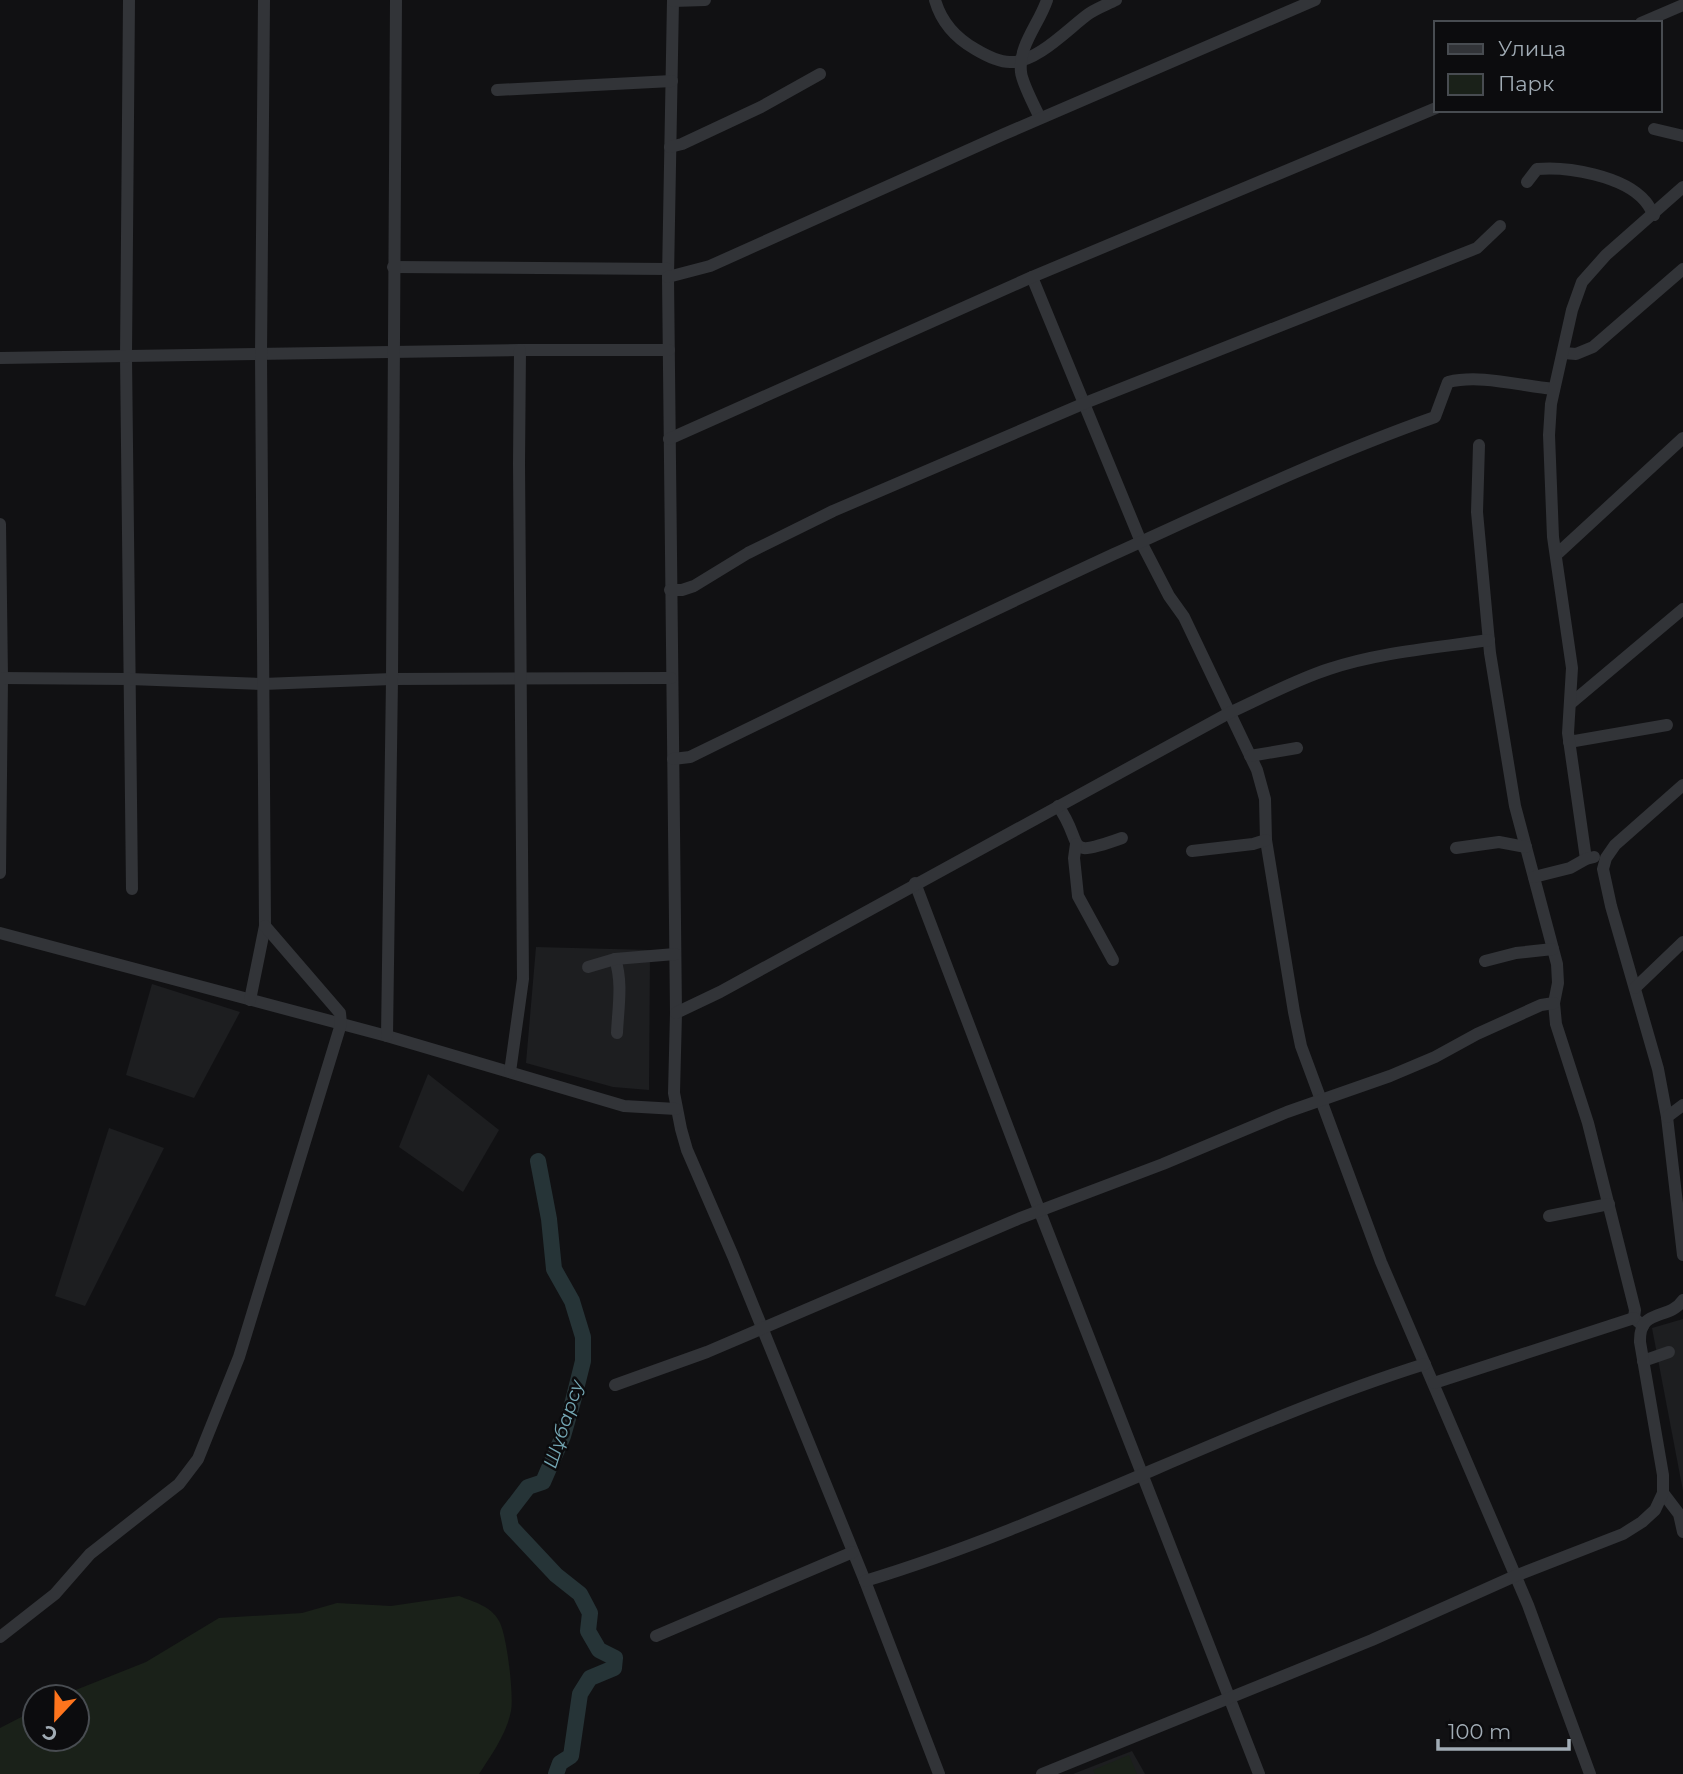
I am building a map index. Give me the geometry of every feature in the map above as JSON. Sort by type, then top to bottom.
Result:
[{"type":"street","points":[[129,0],[126,356],[132,889]]},
{"type":"street","points":[[250,1000],[265,926],[261,355],[264,0]]},
{"type":"street","points":[[387,1036],[396,0]]},
{"type":"street","points":[[705,0],[673,1],[668,273],[676,954],[673,1074],[676,1109],[687,1150],[865,1581],[939,1774]]},
{"type":"street","points":[[935,0],[938,10],[962,41],[994,58],[1008,62],[1021,61],[1065,34],[1090,13],[1116,0]]},
{"type":"street","points":[[1040,118],[1021,75],[1021,61],[1024,48],[1047,0]]},
{"type":"street","points":[[393,267],[668,273],[710,266],[1040,118],[1315,0]]},
{"type":"street","points":[[1646,21],[1683,5]]},
{"type":"street","points":[[670,147],[761,107],[820,74]]},
{"type":"street","points":[[497,90],[672,81]]},
{"type":"street","points":[[669,439],[679,432],[1032,277],[1434,109]]},
{"type":"street","points":[[1654,129],[1683,136]]},
{"type":"street","points":[[1527,181],[1537,169],[1558,169],[1595,175],[1634,192],[1645,200],[1654,215]]},
{"type":"street","points":[[1586,859],[1569,742],[1572,668],[1549,487],[1549,435],[1554,389],[1572,310],[1582,282],[1606,255],[1683,187]]},
{"type":"street","points":[[670,590],[694,586],[748,553],[812,520],[1085,403],[1477,248],[1500,226]]},
{"type":"street","points":[[1564,354],[1576,354],[1593,347],[1683,269]]},
{"type":"street","points":[[1032,277],[1141,542],[1169,596],[1184,617],[1250,756],[1265,799],[1266,840],[1293,1012],[1301,1046],[1381,1262],[1516,1576],[1590,1774]]},
{"type":"street","points":[[510,1072],[523,979],[520,350]]},
{"type":"street","points":[[0,358],[669,350]]},
{"type":"street","points":[[673,759],[690,758],[930,640],[1297,471],[1435,417],[1448,382],[1479,381],[1554,389]]},
{"type":"street","points":[[1556,555],[1683,438]]},
{"type":"street","points":[[1042,1774],[1372,1640],[1516,1576],[1623,1534],[1655,1510],[1663,1493],[1663,1475],[1638,1322],[1588,1124],[1556,1024],[1554,1003],[1558,983],[1557,964],[1515,806],[1489,640],[1477,512],[1479,445]]},
{"type":"street","points":[[0,524],[0,873]]},
{"type":"street","points":[[1570,704],[1683,609]]},
{"type":"street","points":[[676,1013],[720,992],[1230,713],[1329,669],[1378,656],[1489,640]]},
{"type":"street","points":[[1,678],[263,684],[392,679],[671,678]]},
{"type":"street","points":[[1569,742],[1667,725]]},
{"type":"street","points":[[1250,756],[1297,748]]},
{"type":"street","points":[[1683,785],[1615,845],[1603,869],[1658,1069],[1667,1117],[1683,1252]]},
{"type":"street","points":[[1058,806],[1066,817],[1076,844],[1074,858],[1078,896],[1113,960]]},
{"type":"street","points":[[1076,844],[1090,849],[1122,838]]},
{"type":"street","points":[[1192,851],[1266,840]]},
{"type":"street","points":[[1456,848],[1499,842],[1526,847]]},
{"type":"street","points":[[1534,877],[1570,868],[1586,859],[1608,855]]},
{"type":"street","points":[[915,883],[1040,1213],[1259,1774]]},
{"type":"street","points":[[0,1636],[55,1594],[90,1554],[179,1484],[198,1459],[239,1357],[341,1024],[340,1013],[265,926]]},
{"type":"street","points":[[0,933],[387,1036],[624,1106],[676,1109]]},
{"type":"street","points":[[1635,989],[1683,942]]},
{"type":"street","points":[[1485,961],[1517,953],[1553,949]]},
{"type":"street","points":[[588,967],[615,959],[676,954]]},
{"type":"street","points":[[615,959],[620,988],[617,1033]]},
{"type":"street","points":[[615,1385],[707,1352],[1005,1224],[1040,1213],[1287,1112],[1390,1076],[1541,1005],[1554,1003]]},
{"type":"street","points":[[1667,1117],[1683,1105]]},
{"type":"street","points":[[1549,1216],[1609,1204]]},
{"type":"street","points":[[1434,1383],[1638,1322],[1675,1309],[1683,1300]]},
{"type":"street","points":[[1643,1361],[1669,1352]]},
{"type":"street","points":[[865,1581],[937,1558],[1358,1385],[1425,1363]]},
{"type":"street","points":[[1663,1493],[1679,1514],[1683,1532]]},
{"type":"street","points":[[656,1636],[853,1552]]},
{"type":"shaded area","points":[[536,947],[650,950],[649,1090],[613,1087],[526,1063]]},
{"type":"shaded area","points":[[152,984],[240,1012],[194,1098],[126,1075]]},
{"type":"shaded area","points":[[428,1074],[499,1130],[463,1192],[399,1147]]},
{"type":"shaded area","points":[[109,1128],[164,1148],[85,1306],[55,1296]]},
{"type":"shaded area","points":[[1683,1319],[1683,1491],[1652,1328]]},
{"type":"shaded area","points":[[1132,1751],[1145,1774],[1073,1774]]},
{"type":"green space","points":[[459,1596],[482,1605],[499,1621],[509,1665],[511,1711],[498,1744],[479,1774],[0,1774],[0,1728],[21,1717],[21,1753],[91,1753],[91,1684],[146,1662],[219,1618],[302,1613],[337,1603],[391,1606]]},
{"type":"green space","points":[[1129,1755],[1137,1774],[1095,1774],[1093,1770]]},
{"type":"waterway","name":"Шұбарсу","points":[[538,1161],[549,1219],[554,1269],[572,1301],[583,1337],[583,1361],[563,1436],[543,1482],[528,1487],[508,1513],[511,1527],[556,1575],[580,1594],[590,1613],[588,1631],[599,1650],[615,1658],[614,1668],[590,1678],[580,1694],[571,1756],[560,1763],[556,1774]]}]
